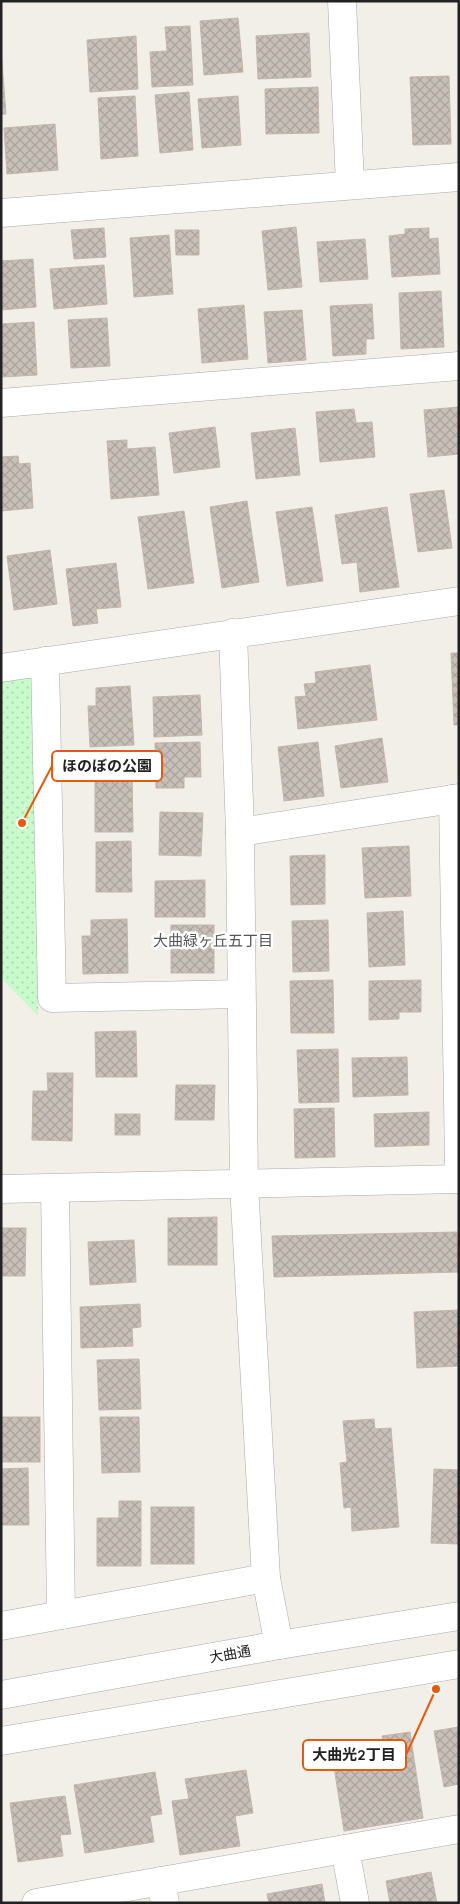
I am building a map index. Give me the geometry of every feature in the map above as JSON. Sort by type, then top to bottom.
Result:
[{"type":"street","points":[[342,1],[350,185]]},
{"type":"street","points":[[1,212],[459,177]]},
{"type":"street","points":[[1,403],[459,366]]},
{"type":"street","points":[[1,668],[459,601]]},
{"type":"street","points":[[233,633],[240,832],[244,1185],[266,1578],[279,1645]]},
{"type":"street","points":[[45,662],[52,998],[241,994]]},
{"type":"street","points":[[240,832],[456,799],[459,1163]]},
{"type":"street","points":[[1,1189],[459,1179]]},
{"type":"street","points":[[54,1189],[61,1615]]},
{"type":"street","points":[[1,1626],[266,1578]]},
{"type":"street","name":"大曲通","points":[[1,1695],[279,1645],[459,1616]]},
{"type":"street","points":[[1,1741],[459,1664]]},
{"type":"street","points":[[36,1903],[163,1892],[345,1849],[459,1829]]},
{"type":"street","points":[[345,1849],[355,1903]]},
{"type":"green space","points":[[45,661],[38,1016],[1,978],[1,668]]},
{"type":"building","points":[[238,18],[243,72],[204,75],[200,21]]},
{"type":"building","points":[[190,26],[193,85],[152,87],[150,52],[167,51],[165,27]]},
{"type":"building","points":[[309,33],[311,77],[258,79],[256,36]]},
{"type":"building","points":[[136,36],[138,89],[90,92],[87,40]]},
{"type":"building","points":[[1,50],[6,114],[1,114]]},
{"type":"building","points":[[449,76],[451,144],[413,145],[410,77]]},
{"type":"building","points":[[318,87],[319,133],[266,134],[265,89]]},
{"type":"building","points":[[189,92],[193,150],[160,153],[155,95]]},
{"type":"building","points":[[135,96],[138,156],[101,159],[98,98]]},
{"type":"building","points":[[238,96],[241,145],[202,148],[198,99]]},
{"type":"building","points":[[55,124],[58,170],[7,174],[4,128]]},
{"type":"building","points":[[296,227],[302,287],[268,290],[262,231]]},
{"type":"building","points":[[104,228],[106,257],[74,259],[71,230]]},
{"type":"building","points":[[429,228],[429,239],[438,238],[440,274],[392,277],[389,236],[405,234],[405,229]]},
{"type":"building","points":[[175,230],[199,230],[199,255],[176,255]]},
{"type":"building","points":[[169,235],[173,294],[134,297],[130,238]]},
{"type":"building","points":[[365,239],[368,279],[320,282],[317,242]]},
{"type":"building","points":[[33,259],[36,307],[1,310],[1,261]]},
{"type":"building","points":[[104,265],[107,304],[54,309],[50,269]]},
{"type":"building","points":[[441,291],[444,347],[401,349],[399,293]]},
{"type":"building","points":[[372,304],[374,339],[366,339],[366,354],[333,356],[330,306]]},
{"type":"building","points":[[244,305],[248,359],[202,363],[198,309]]},
{"type":"building","points":[[302,310],[306,360],[268,363],[264,312]]},
{"type":"building","points":[[107,318],[110,366],[71,368],[68,320]]},
{"type":"building","points":[[34,322],[37,375],[1,377],[1,324]]},
{"type":"building","points":[[459,407],[459,454],[428,457],[424,410]]},
{"type":"building","points":[[354,409],[356,423],[372,422],[375,457],[320,462],[316,412]]},
{"type":"building","points":[[215,427],[220,467],[174,473],[169,433]]},
{"type":"building","points":[[295,428],[300,475],[256,479],[251,433]]},
{"type":"building","points":[[127,440],[127,449],[155,447],[159,495],[111,499],[107,441]]},
{"type":"building","points":[[18,456],[19,464],[30,463],[33,508],[1,511],[1,457]]},
{"type":"building","points":[[444,490],[452,548],[418,552],[410,494]]},
{"type":"building","points":[[247,501],[259,582],[222,588],[210,507]]},
{"type":"building","points":[[312,507],[323,581],[287,586],[276,512]]},
{"type":"building","points":[[387,507],[399,587],[360,592],[357,562],[342,564],[335,515]]},
{"type":"building","points":[[184,511],[194,583],[148,589],[138,517]]},
{"type":"building","points":[[50,550],[57,604],[14,610],[7,556]]},
{"type":"building","points":[[116,563],[121,607],[96,609],[98,623],[73,626],[66,569]]},
{"type":"building","points":[[451,653],[459,653],[459,725],[454,725]]},
{"type":"building","points":[[370,665],[377,720],[298,729],[295,697],[306,696],[304,684],[316,683],[315,672]]},
{"type":"building","points":[[130,686],[134,745],[90,747],[88,706],[96,706],[96,688]]},
{"type":"building","points":[[200,695],[202,735],[154,737],[153,697]]},
{"type":"building","points":[[382,738],[388,782],[341,788],[335,746]]},
{"type":"building","points":[[200,742],[201,777],[184,777],[184,788],[156,788],[155,743]]},
{"type":"building","points":[[318,742],[324,796],[284,801],[278,747]]},
{"type":"building","points":[[132,768],[133,832],[95,832],[95,769]]},
{"type":"building","points":[[160,812],[203,813],[201,856],[159,855]]},
{"type":"building","points":[[131,841],[132,892],[96,892],[96,842]]},
{"type":"building","points":[[409,846],[411,896],[365,898],[362,848]]},
{"type":"building","points":[[325,855],[325,904],[291,905],[290,856]]},
{"type":"building","points":[[205,880],[205,917],[155,917],[155,881]]},
{"type":"building","points":[[403,911],[405,965],[369,967],[367,913]]},
{"type":"building","points":[[127,919],[128,973],[83,974],[82,936],[91,936],[91,920]]},
{"type":"building","points":[[328,920],[329,971],[293,972],[292,921]]},
{"type":"building","points":[[171,925],[214,925],[214,973],[171,973]]},
{"type":"building","points":[[333,980],[334,1033],[291,1033],[290,981]]},
{"type":"building","points":[[421,980],[421,1012],[399,1012],[399,1019],[369,1020],[369,981]]},
{"type":"building","points":[[136,1031],[137,1077],[96,1077],[95,1032]]},
{"type":"building","points":[[338,1049],[339,1102],[299,1103],[297,1050]]},
{"type":"building","points":[[407,1057],[408,1095],[353,1097],[352,1058]]},
{"type":"building","points":[[47,1073],[73,1073],[72,1141],[32,1140],[33,1091],[48,1091]]},
{"type":"building","points":[[176,1085],[215,1085],[214,1120],[175,1120]]},
{"type":"building","points":[[334,1108],[335,1157],[295,1158],[294,1109]]},
{"type":"building","points":[[429,1112],[429,1145],[375,1147],[374,1114]]},
{"type":"building","points":[[115,1114],[140,1114],[140,1135],[115,1135]]},
{"type":"building","points":[[217,1217],[217,1265],[168,1265],[168,1218]]},
{"type":"building","points":[[1,1228],[26,1228],[25,1276],[1,1276]]},
{"type":"building","points":[[457,1232],[458,1272],[274,1277],[272,1236]]},
{"type":"building","points":[[134,1240],[136,1282],[90,1285],[88,1242]]},
{"type":"building","points":[[140,1304],[141,1327],[132,1328],[133,1346],[81,1348],[80,1307]]},
{"type":"building","points":[[459,1310],[459,1366],[417,1368],[414,1312]]},
{"type":"building","points":[[139,1359],[141,1409],[99,1410],[97,1360]]},
{"type":"building","points":[[1,1417],[40,1417],[40,1462],[1,1462]]},
{"type":"building","points":[[100,1417],[139,1417],[140,1472],[102,1473]]},
{"type":"building","points":[[374,1419],[375,1429],[391,1428],[399,1527],[352,1531],[351,1507],[344,1508],[340,1463],[347,1462],[343,1421]]},
{"type":"building","points":[[28,1468],[29,1525],[1,1525],[1,1469]]},
{"type":"building","points":[[434,1469],[459,1470],[459,1544],[431,1543]]},
{"type":"building","points":[[119,1501],[141,1501],[141,1566],[97,1566],[97,1518],[119,1518]]},
{"type":"building","points":[[151,1507],[194,1507],[194,1564],[151,1564]]},
{"type":"building","points":[[459,1727],[459,1784],[444,1787],[434,1731]]},
{"type":"building","points":[[410,1732],[423,1818],[344,1831],[332,1754],[384,1746],[382,1736]]},
{"type":"building","points":[[246,1770],[253,1813],[235,1816],[240,1846],[180,1855],[172,1801],[189,1799],[185,1779]]},
{"type":"building","points":[[155,1772],[162,1814],[150,1816],[154,1842],[85,1853],[74,1785]]},
{"type":"building","points":[[65,1796],[71,1834],[60,1835],[63,1856],[18,1862],[10,1803]]},
{"type":"building","points":[[431,1872],[437,1903],[390,1903],[386,1881]]},
{"type":"building","points":[[322,1884],[325,1903],[269,1903],[267,1894]]},
{"type":"place","name":"ほのぼの公園","points":[[22,823]]},
{"type":"place","name":"大曲光2丁目","points":[[436,1689]]},
{"type":"district","name":"大曲緑ヶ丘五丁目","points":[[213,941]]}]
